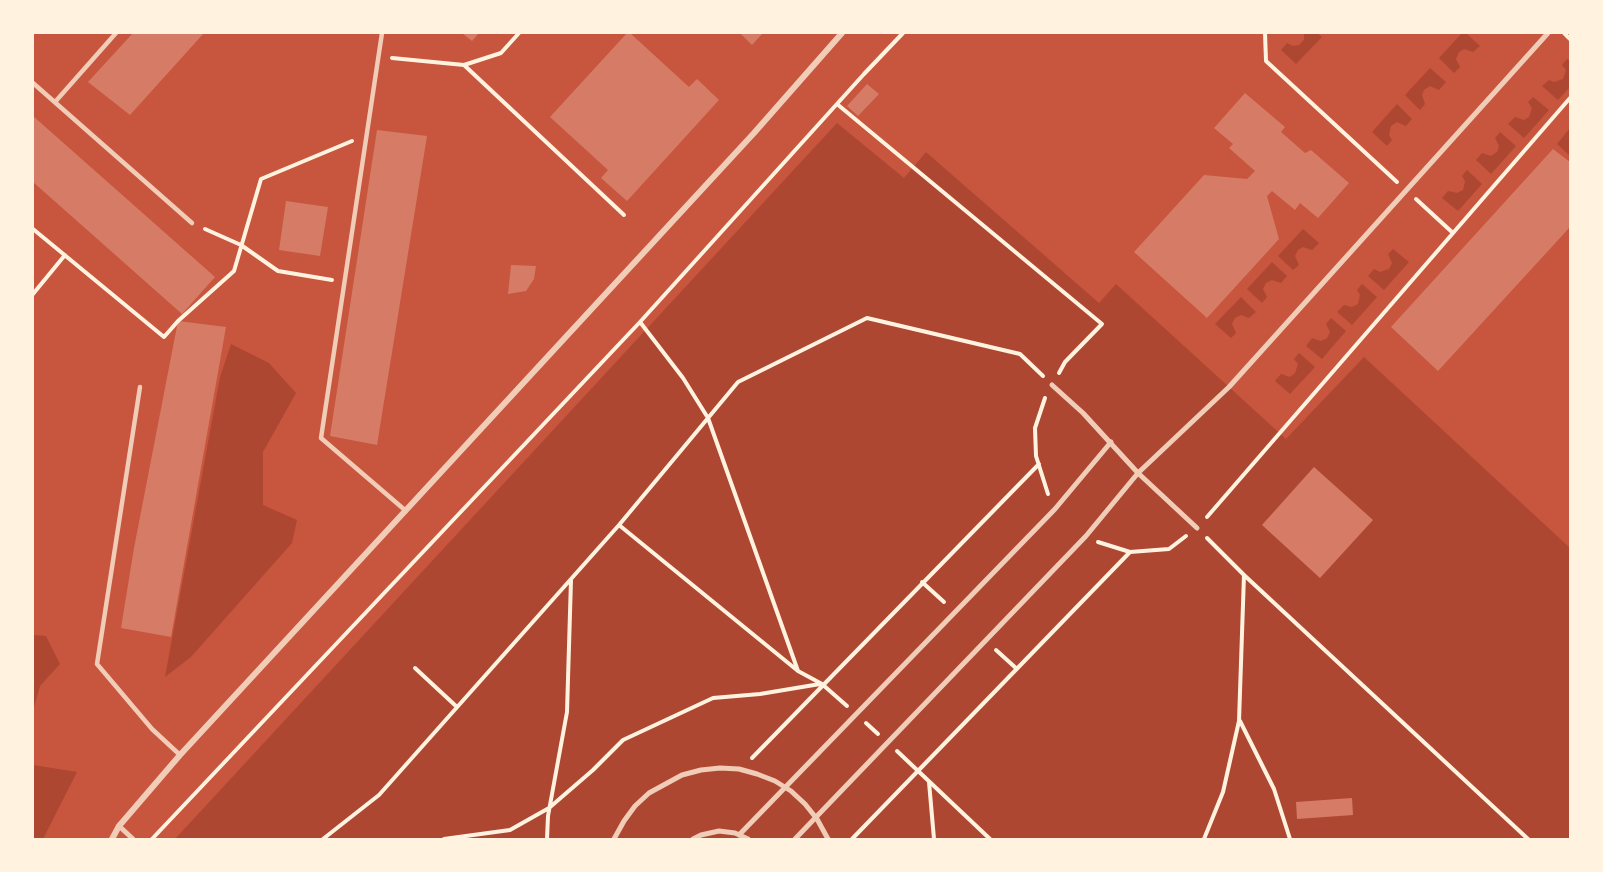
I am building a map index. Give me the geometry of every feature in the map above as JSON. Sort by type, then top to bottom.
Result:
[{"type":"street","points":[[112,839],[118,826],[180,755],[754,133],[842,33]]},
{"type":"street","points":[[795,839],[1086,536],[1138,473],[1229,387],[1548,33]]},
{"type":"street","points":[[1052,385],[1111,442],[1138,473],[1197,528]]},
{"type":"street","points":[[739,835],[1055,509],[1111,442]]},
{"type":"street","points":[[614,839],[635,806],[649,793],[682,775],[720,768],[757,774],[785,788],[805,804],[816,817],[828,839]]},
{"type":"street","points":[[118,826],[132,839]]},
{"type":"street","points":[[693,839],[719,831],[748,839]]},
{"type":"lane","points":[[56,102],[116,33]]},
{"type":"lane","points":[[382,33],[321,438],[406,511]]},
{"type":"lane","points":[[33,83],[192,223]]},
{"type":"lane","points":[[140,387],[97,664],[152,729],[180,755]]},
{"type":"path","points":[[379,57],[464,65],[501,53],[519,33]]},
{"type":"path","points":[[152,839],[639,322],[903,33]]},
{"type":"path","points":[[1265,33],[1266,61],[1453,233]]},
{"type":"path","points":[[1564,33],[1570,39]]},
{"type":"path","points":[[464,65],[624,215]]},
{"type":"path","points":[[1086,536],[1102,544],[1130,552],[1169,549],[1197,528],[1570,98]]},
{"type":"path","points":[[837,104],[1102,324],[1065,362],[1052,385],[1035,428],[1036,456],[1044,486],[1055,509]]},
{"type":"path","points":[[33,228],[164,337],[178,321],[234,271],[261,179],[367,135]]},
{"type":"path","points":[[192,223],[241,245],[278,271],[345,282]]},
{"type":"path","points":[[33,294],[65,255]]},
{"type":"path","points":[[323,839],[378,795],[619,525],[738,382],[867,318],[1020,354],[1052,385]]},
{"type":"path","points":[[639,322],[683,378],[708,418],[798,671]]},
{"type":"path","points":[[741,770],[822,684],[1039,464]]},
{"type":"path","points":[[619,525],[798,671],[822,684],[990,839]]},
{"type":"path","points":[[1197,528],[1244,575],[1528,839]]},
{"type":"path","points":[[852,839],[1130,552]]},
{"type":"path","points":[[1204,839],[1222,792],[1239,721],[1244,575]]},
{"type":"path","points":[[548,839],[549,808],[567,712],[571,580]]},
{"type":"path","points":[[922,582],[954,612]]},
{"type":"path","points":[[985,640],[1017,669]]},
{"type":"path","points":[[415,668],[457,707]]},
{"type":"path","points":[[444,839],[510,830],[549,808],[623,740],[713,698],[760,694],[822,684]]},
{"type":"path","points":[[1239,721],[1274,789],[1290,839]]},
{"type":"path","points":[[929,782],[934,839]]},
{"type":"shaded area","points":[[1304,33],[1317,33],[1322,37],[1296,64],[1281,50],[1287,43],[1293,46],[1299,45],[1304,40]]},
{"type":"shaded area","points":[[1462,33],[1466,33],[1480,46],[1473,52],[1464,49],[1459,52],[1456,59],[1460,67],[1454,73],[1439,58]]},
{"type":"shaded area","points":[[1567,59],[1570,61],[1570,87],[1558,100],[1542,86],[1549,80],[1554,82],[1563,79],[1566,70],[1562,65]]},
{"type":"shaded area","points":[[1430,68],[1446,82],[1439,90],[1430,86],[1424,90],[1422,95],[1425,104],[1420,110],[1405,95]]},
{"type":"shaded area","points":[[1533,97],[1549,110],[1524,138],[1508,124],[1515,117],[1524,120],[1529,117],[1532,108],[1528,102]]},
{"type":"shaded area","points":[[1397,104],[1412,119],[1406,126],[1397,122],[1391,126],[1389,135],[1392,140],[1387,146],[1372,132]]},
{"type":"shaded area","points":[[837,123],[904,178],[926,152],[1099,303],[1116,284],[1286,439],[1364,357],[1570,548],[1570,839],[175,839]]},
{"type":"shaded area","points":[[1570,128],[1570,156],[1557,144]]},
{"type":"shaded area","points":[[1500,132],[1516,146],[1491,174],[1476,160],[1482,153],[1491,156],[1497,152],[1499,146],[1495,138]]},
{"type":"shaded area","points":[[1467,170],[1482,184],[1458,211],[1442,198],[1448,191],[1457,193],[1463,190],[1465,181],[1462,176]]},
{"type":"shaded area","points":[[1303,229],[1319,243],[1312,250],[1303,247],[1298,250],[1295,256],[1299,265],[1293,270],[1278,256]]},
{"type":"shaded area","points":[[1393,249],[1409,262],[1384,290],[1368,276],[1374,269],[1380,272],[1389,269],[1392,263],[1388,254]]},
{"type":"shaded area","points":[[1272,262],[1287,276],[1281,283],[1272,280],[1266,283],[1263,289],[1267,297],[1262,303],[1247,289]]},
{"type":"shaded area","points":[[1362,284],[1377,297],[1352,325],[1337,312],[1344,305],[1352,307],[1358,304],[1360,295],[1357,290]]},
{"type":"shaded area","points":[[1241,297],[1256,312],[1249,318],[1241,315],[1235,318],[1232,324],[1236,333],[1231,338],[1215,324]]},
{"type":"shaded area","points":[[1331,318],[1346,331],[1322,359],[1306,346],[1312,338],[1321,341],[1327,338],[1330,332],[1326,324]]},
{"type":"shaded area","points":[[231,344],[269,363],[296,393],[263,452],[263,505],[297,520],[292,543],[191,657],[165,677],[220,377]]},
{"type":"shaded area","points":[[1299,353],[1315,367],[1290,394],[1275,381],[1281,374],[1290,377],[1295,373],[1298,364],[1294,359]]},
{"type":"shaded area","points":[[33,635],[46,636],[60,664],[40,686],[33,711]]},
{"type":"shaded area","points":[[33,765],[77,772],[43,839],[33,839]]},
{"type":"building","points":[[133,33],[204,33],[130,115],[88,82]]},
{"type":"building","points":[[462,33],[479,33],[472,41]]},
{"type":"building","points":[[627,33],[630,33],[689,87],[697,79],[719,100],[627,201],[601,178],[608,170],[550,117]]},
{"type":"building","points":[[740,33],[763,33],[752,45]]},
{"type":"building","points":[[867,84],[879,94],[858,116],[847,106]]},
{"type":"building","points":[[1245,93],[1285,127],[1281,132],[1305,153],[1311,150],[1349,183],[1318,218],[1300,203],[1295,210],[1272,191],[1267,196],[1279,239],[1207,318],[1134,252],[1204,175],[1247,179],[1255,171],[1229,148],[1233,144],[1214,128]]},
{"type":"building","points":[[33,116],[215,277],[182,314],[33,182]]},
{"type":"building","points":[[377,130],[427,136],[377,445],[330,436]]},
{"type":"building","points":[[1553,149],[1570,162],[1570,227],[1438,371],[1391,327]]},
{"type":"building","points":[[286,201],[328,207],[320,256],[279,250]]},
{"type":"building","points":[[511,265],[536,266],[534,279],[526,291],[508,294]]},
{"type":"building","points":[[178,321],[226,327],[171,637],[121,628],[134,548]]},
{"type":"building","points":[[1314,467],[1373,520],[1320,578],[1262,525]]},
{"type":"building","points":[[1352,798],[1353,815],[1297,819],[1296,802]]}]
